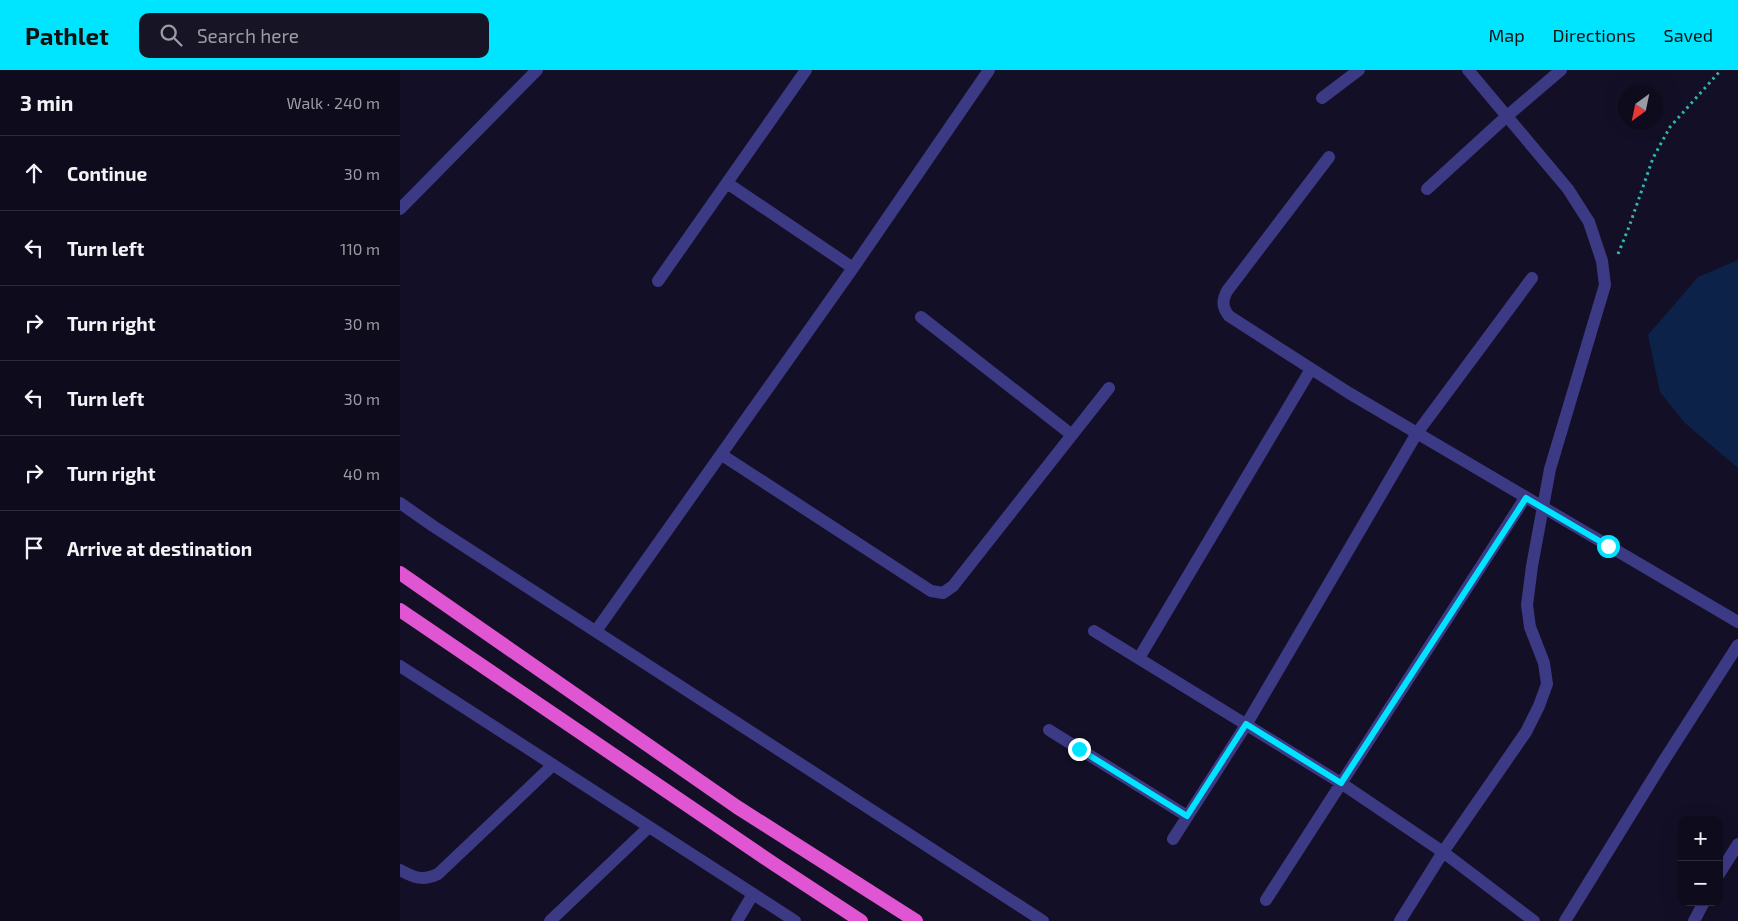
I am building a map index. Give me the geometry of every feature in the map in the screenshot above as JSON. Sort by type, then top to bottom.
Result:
[{"type":"highway","points":[[400,573],[737,807],[916,921]]},
{"type":"highway","points":[[400,610],[861,921]]},
{"type":"street","points":[[400,209],[537,70]]},
{"type":"street","points":[[658,281],[806,70]]},
{"type":"street","points":[[596,631],[853,268],[989,70]]},
{"type":"street","points":[[1322,98],[1359,70]]},
{"type":"street","points":[[1400,921],[1443,852],[1526,732],[1547,684],[1544,663],[1530,627],[1527,605],[1550,469],[1605,285],[1602,260],[1589,222],[1568,189],[1468,70]]},
{"type":"street","points":[[1427,189],[1561,70]]},
{"type":"street","points":[[1329,157],[1227,291],[1223,300],[1224,310],[1229,316],[1416,433],[1738,622]]},
{"type":"street","points":[[727,183],[853,268]]},
{"type":"street","points":[[1173,839],[1246,724],[1416,433],[1532,278]]},
{"type":"street","points":[[921,317],[1072,435]]},
{"type":"street","points":[[1139,658],[1311,369]]},
{"type":"street","points":[[722,455],[931,591],[943,593],[953,586],[1109,388]]},
{"type":"street","points":[[1266,900],[1526,498]]},
{"type":"street","points":[[400,504],[1043,921]]},
{"type":"street","points":[[1094,631],[1341,783],[1443,852],[1534,921]]},
{"type":"street","points":[[1565,921],[1738,645]]},
{"type":"street","points":[[400,666],[795,921]]},
{"type":"street","points":[[1048,730],[1187,816]]},
{"type":"street","points":[[400,870],[418,879],[429,878],[438,874],[552,765]]},
{"type":"street","points":[[550,921],[649,827]]},
{"type":"street","points":[[1723,868],[1738,844]]},
{"type":"street","points":[[737,921],[753,894]]},
{"type":"street","points":[[1694,921],[1702,906]]},
{"type":"path","points":[[1605,285],[1630,227],[1653,158],[1670,127],[1721,70]]},
{"type":"water","points":[[1738,260],[1738,468],[1685,423],[1660,392],[1648,335],[1698,277]]},
{"type":"route","points":[[1079,749],[1187,816],[1246,724],[1341,783],[1526,498],[1608,546]]}]
